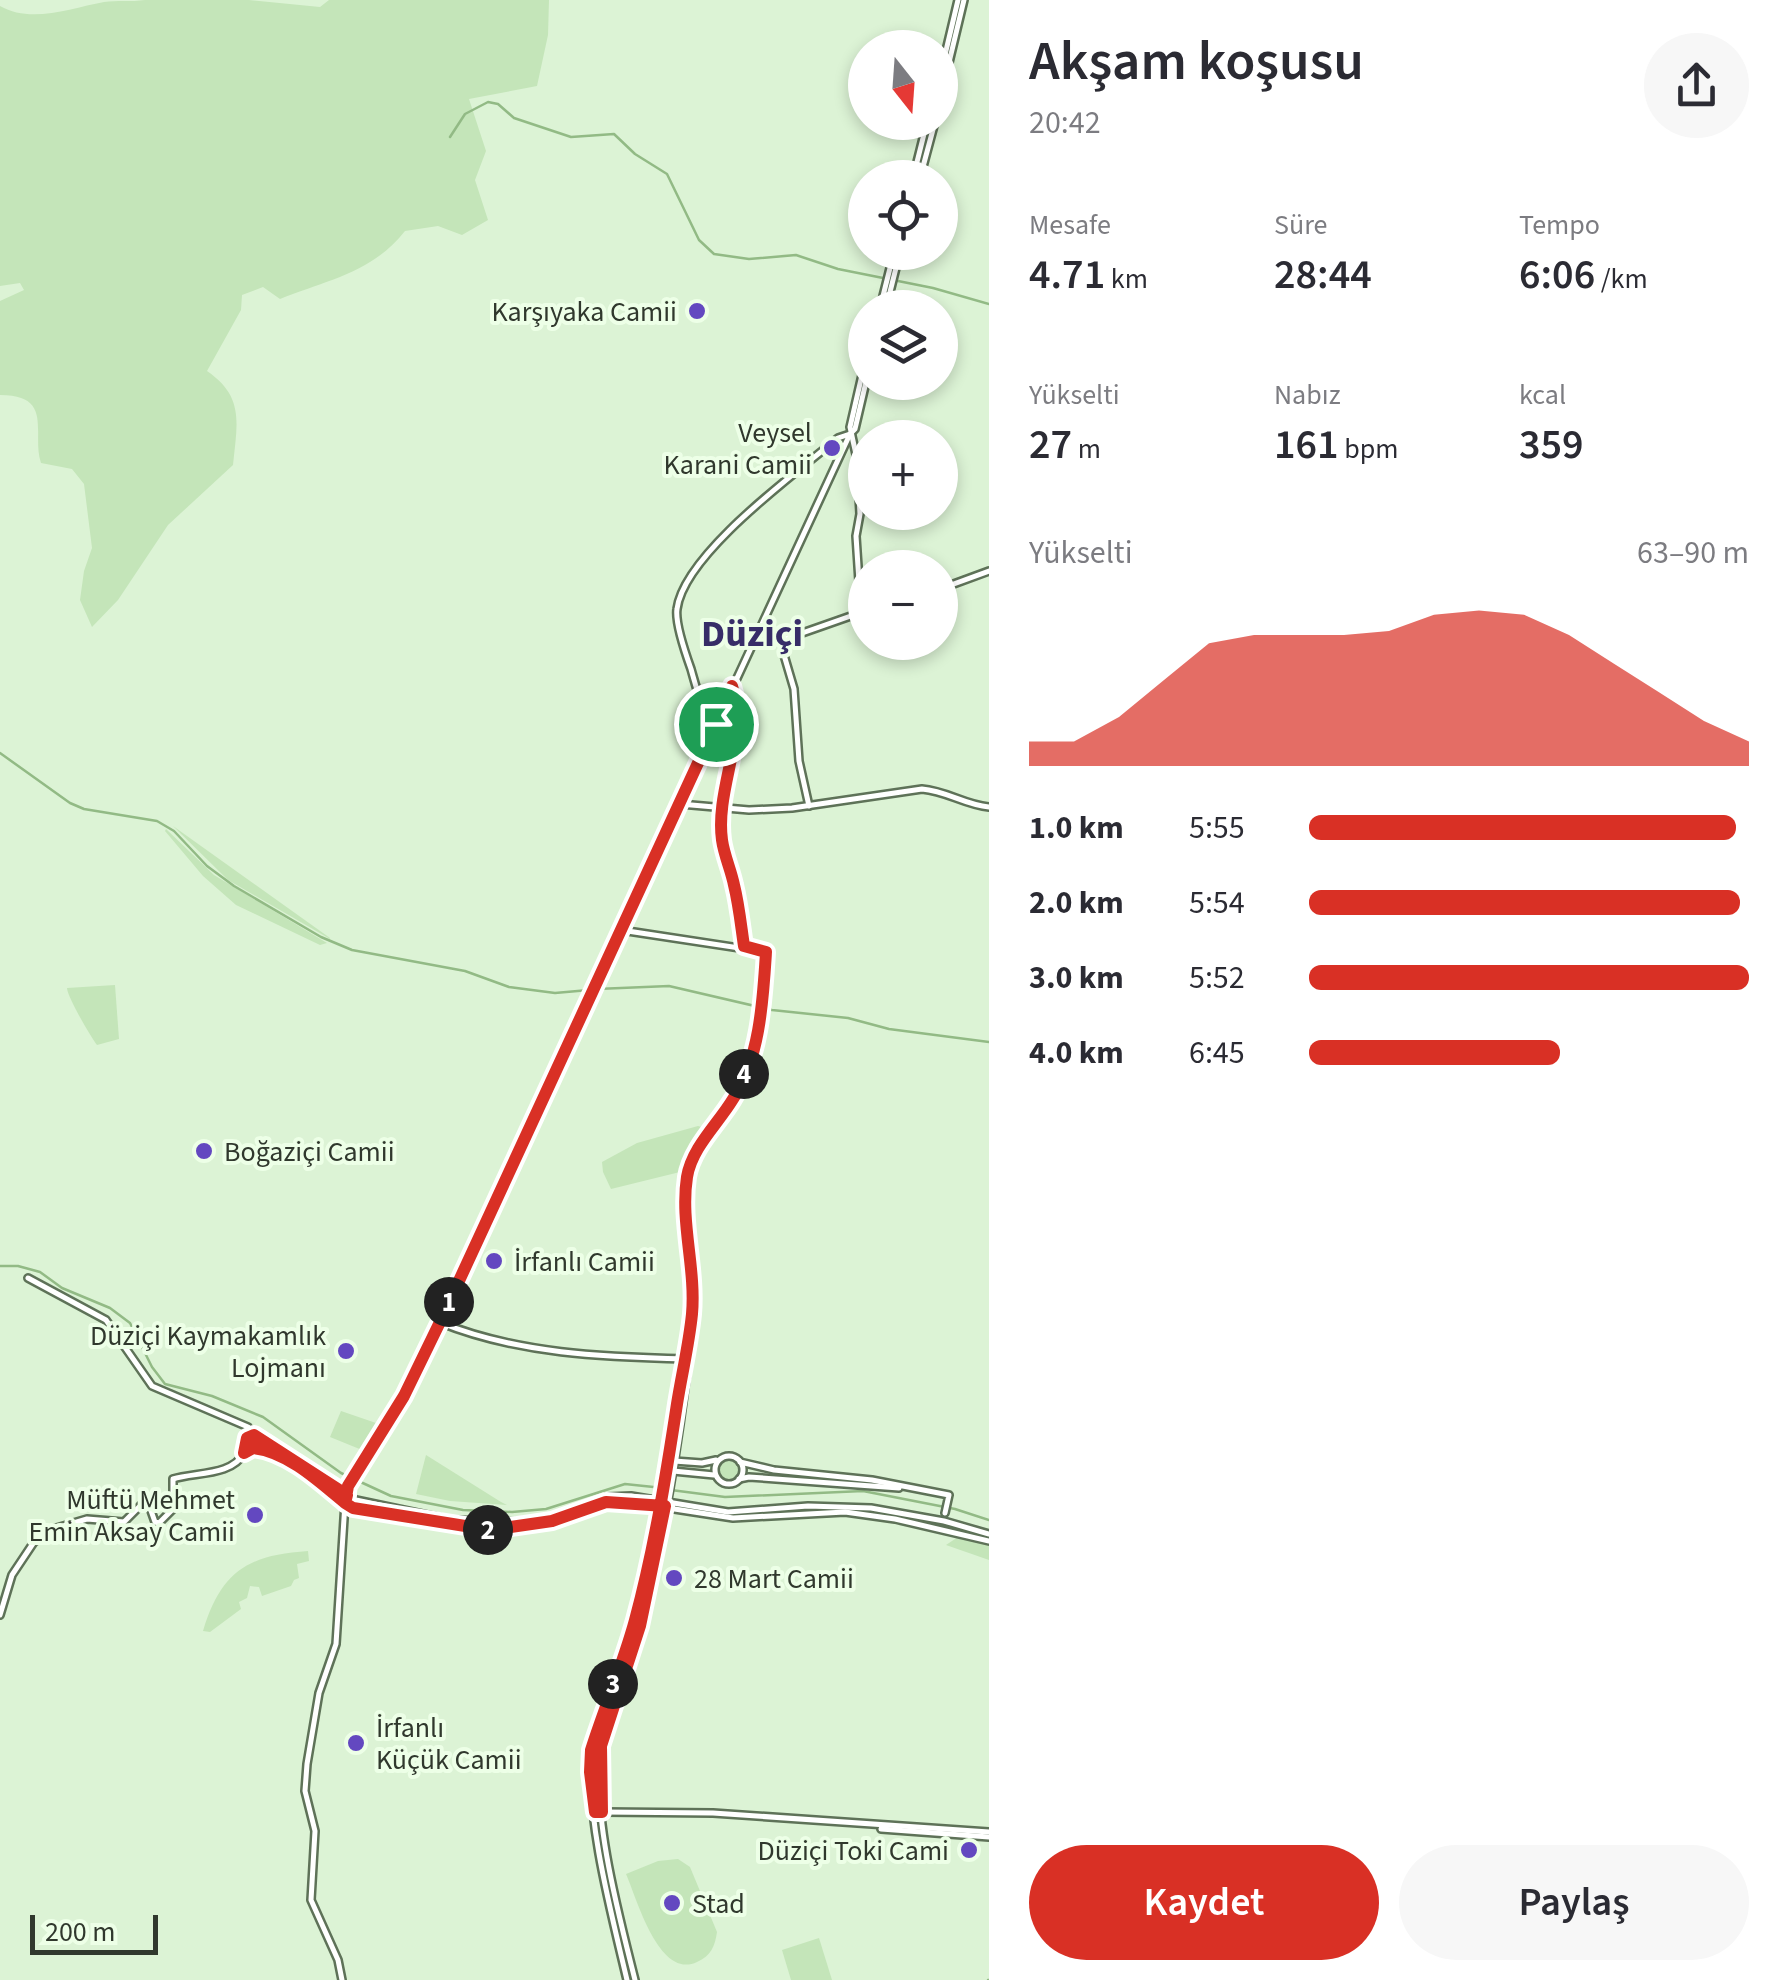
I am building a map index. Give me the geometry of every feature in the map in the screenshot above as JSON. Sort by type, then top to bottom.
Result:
[{"type":"street","points":[[953,30],[961,0]]},
{"type":"street","points":[[955,30],[961,0]]},
{"type":"street","points":[[716,724],[703,710],[686,655],[676,614],[679,600],[722,533],[838,438],[848,435]]},
{"type":"street","points":[[342,1980],[338,1960],[311,1900],[315,1831],[306,1790],[306,1764],[320,1693],[336,1644],[348,1486],[404,1396],[440,1322],[848,438]]},
{"type":"street","points":[[958,582],[989,571]]},
{"type":"street","points":[[757,633],[788,638],[848,616]]},
{"type":"street","points":[[788,638],[784,655],[794,689],[799,761],[808,806]]},
{"type":"street","points":[[732,686],[737,702],[736,728],[722,808],[722,840],[744,946]]},
{"type":"street","points":[[680,804],[749,810],[808,806],[922,788],[944,791],[972,805],[989,807]]},
{"type":"street","points":[[621,930],[766,952],[761,1015],[735,1097],[699,1148],[688,1172],[685,1202],[694,1271],[674,1461],[640,1626],[601,1746],[599,1812],[607,1896],[627,1980]]},
{"type":"street","points":[[28,1278],[106,1320],[152,1386],[248,1426],[253,1448]]},
{"type":"street","points":[[440,1322],[466,1333],[550,1352],[687,1359]]},
{"type":"street","points":[[670,1475],[687,1359]]},
{"type":"street","points":[[0,1615],[12,1575],[34,1542],[54,1530],[87,1519],[124,1522],[143,1502],[159,1523],[173,1509],[173,1479],[207,1474],[234,1464],[252,1438]]},
{"type":"street","points":[[252,1438],[370,1505],[451,1520],[485,1522],[552,1517],[607,1498],[631,1496],[664,1500],[733,1518],[845,1512],[989,1538]]},
{"type":"street","points":[[244,1453],[253,1448],[273,1453],[310,1474],[345,1503],[378,1514],[474,1530],[552,1521],[606,1502],[664,1500]]},
{"type":"street","points":[[674,1461],[702,1463],[728,1456],[774,1470],[872,1480],[902,1488]]},
{"type":"street","points":[[716,1476],[719,1460]]},
{"type":"street","points":[[740,1462],[740,1479]]},
{"type":"street","points":[[670,1475],[716,1476],[727,1484],[749,1477],[944,1492],[949,1495],[946,1513]]},
{"type":"street","points":[[599,1812],[713,1812],[853,1824],[899,1832],[989,1834]]},
{"type":"street","points":[[599,1812],[635,1980]]},
{"type":"green space","points":[[249,0],[320,7],[329,0],[549,0],[548,35],[537,86],[469,99],[486,151],[475,180],[488,220],[462,235],[438,226],[405,231],[363,266],[280,299],[263,287],[242,295],[241,310],[207,371],[233,401],[237,424],[233,465],[168,525],[118,600],[92,627],[80,600],[92,548],[84,484],[72,469],[41,463],[35,409],[17,397],[0,395],[0,301],[24,290],[20,283],[0,286],[0,6],[38,14],[104,2]]},
{"type":"green space","points":[[173,826],[330,938],[330,939],[228,880]]},
{"type":"green space","points":[[166,829],[214,875],[327,943],[320,945],[236,905],[203,876]]},
{"type":"green space","points":[[115,985],[119,1039],[97,1045],[67,988]]},
{"type":"green space","points":[[698,1126],[705,1128],[680,1172],[611,1189],[602,1162],[637,1143]]},
{"type":"green space","points":[[341,1411],[376,1423],[362,1450],[330,1437]]},
{"type":"green space","points":[[426,1455],[507,1505],[416,1494]]},
{"type":"green space","points":[[728,1459],[736,1462],[736,1478],[728,1481],[720,1478],[717,1470],[720,1462]]},
{"type":"green space","points":[[958,1537],[989,1544],[989,1560],[946,1545]]},
{"type":"green space","points":[[308,1551],[309,1561],[297,1564],[299,1578],[291,1586],[262,1596],[259,1587],[250,1586],[247,1598],[239,1602],[241,1609],[210,1632],[203,1631],[218,1594],[239,1570],[268,1557]]},
{"type":"green space","name":"Stad","points":[[678,1859],[690,1867],[717,1932],[706,1957],[683,1964],[671,1959],[651,1934],[626,1874],[658,1861]]},
{"type":"green space","points":[[819,1938],[832,1980],[791,1980],[782,1950]]},
{"type":"waterway","points":[[450,137],[465,114],[488,102],[498,104],[514,118],[571,137],[614,134],[635,154],[667,174],[699,240],[714,254],[749,259],[796,255],[838,269],[989,304]]},
{"type":"waterway","points":[[0,753],[70,803],[84,809],[157,821],[174,831],[207,866],[234,886],[321,937],[352,950],[465,971],[509,987],[555,993],[589,990]]},
{"type":"waterway","points":[[597,989],[669,986],[772,1010],[848,1018],[889,1029],[989,1042]]},
{"type":"waterway","points":[[0,1266],[40,1272],[62,1288],[110,1308],[130,1323],[165,1384],[212,1396],[263,1417],[341,1473],[391,1496],[463,1510],[512,1512],[546,1509],[625,1484],[663,1488]]},
{"type":"waterway","points":[[671,1490],[725,1497],[863,1491],[955,1509],[989,1520]]},
{"type":"place","name":"Karşıyaka Camii","points":[[697,311]]},
{"type":"place","name":"Veysel Karani Camii","points":[[832,448]]},
{"type":"place","name":"Boğaziçi Camii","points":[[204,1151]]},
{"type":"place","name":"İrfanlı Camii","points":[[494,1261]]},
{"type":"place","name":"Düziçi Kaymakamlık Lojmanı","points":[[346,1351]]},
{"type":"place","name":"Müftü Mehmet Emin Aksay Camii","points":[[255,1515]]},
{"type":"place","name":"28 Mart Camii","points":[[674,1578]]},
{"type":"place","name":"İrfanlı Küçük Camii","points":[[356,1743]]},
{"type":"place","name":"Düziçi Toki Cami","points":[[969,1850]]},
{"type":"place","name":"Stad","points":[[672,1903]]},
{"type":"district","name":"Düziçi","points":[[752,633]]},
{"type":"route","points":[[716,724],[440,1322],[404,1396],[348,1486],[347,1495],[345,1503],[310,1474],[273,1453],[253,1448],[244,1453],[247,1438],[254,1435],[347,1495],[345,1503],[353,1508],[474,1530],[537,1524],[616,1500],[631,1501],[660,1505],[665,1506],[640,1626],[601,1746],[602,1812],[595,1812],[591,1750],[635,1620],[660,1505],[666,1476],[687,1359],[694,1271],[685,1202],[688,1172],[699,1148],[735,1097],[763,1002],[766,952],[744,946],[722,840],[724,788],[736,728],[737,702],[732,686],[716,724]]}]
